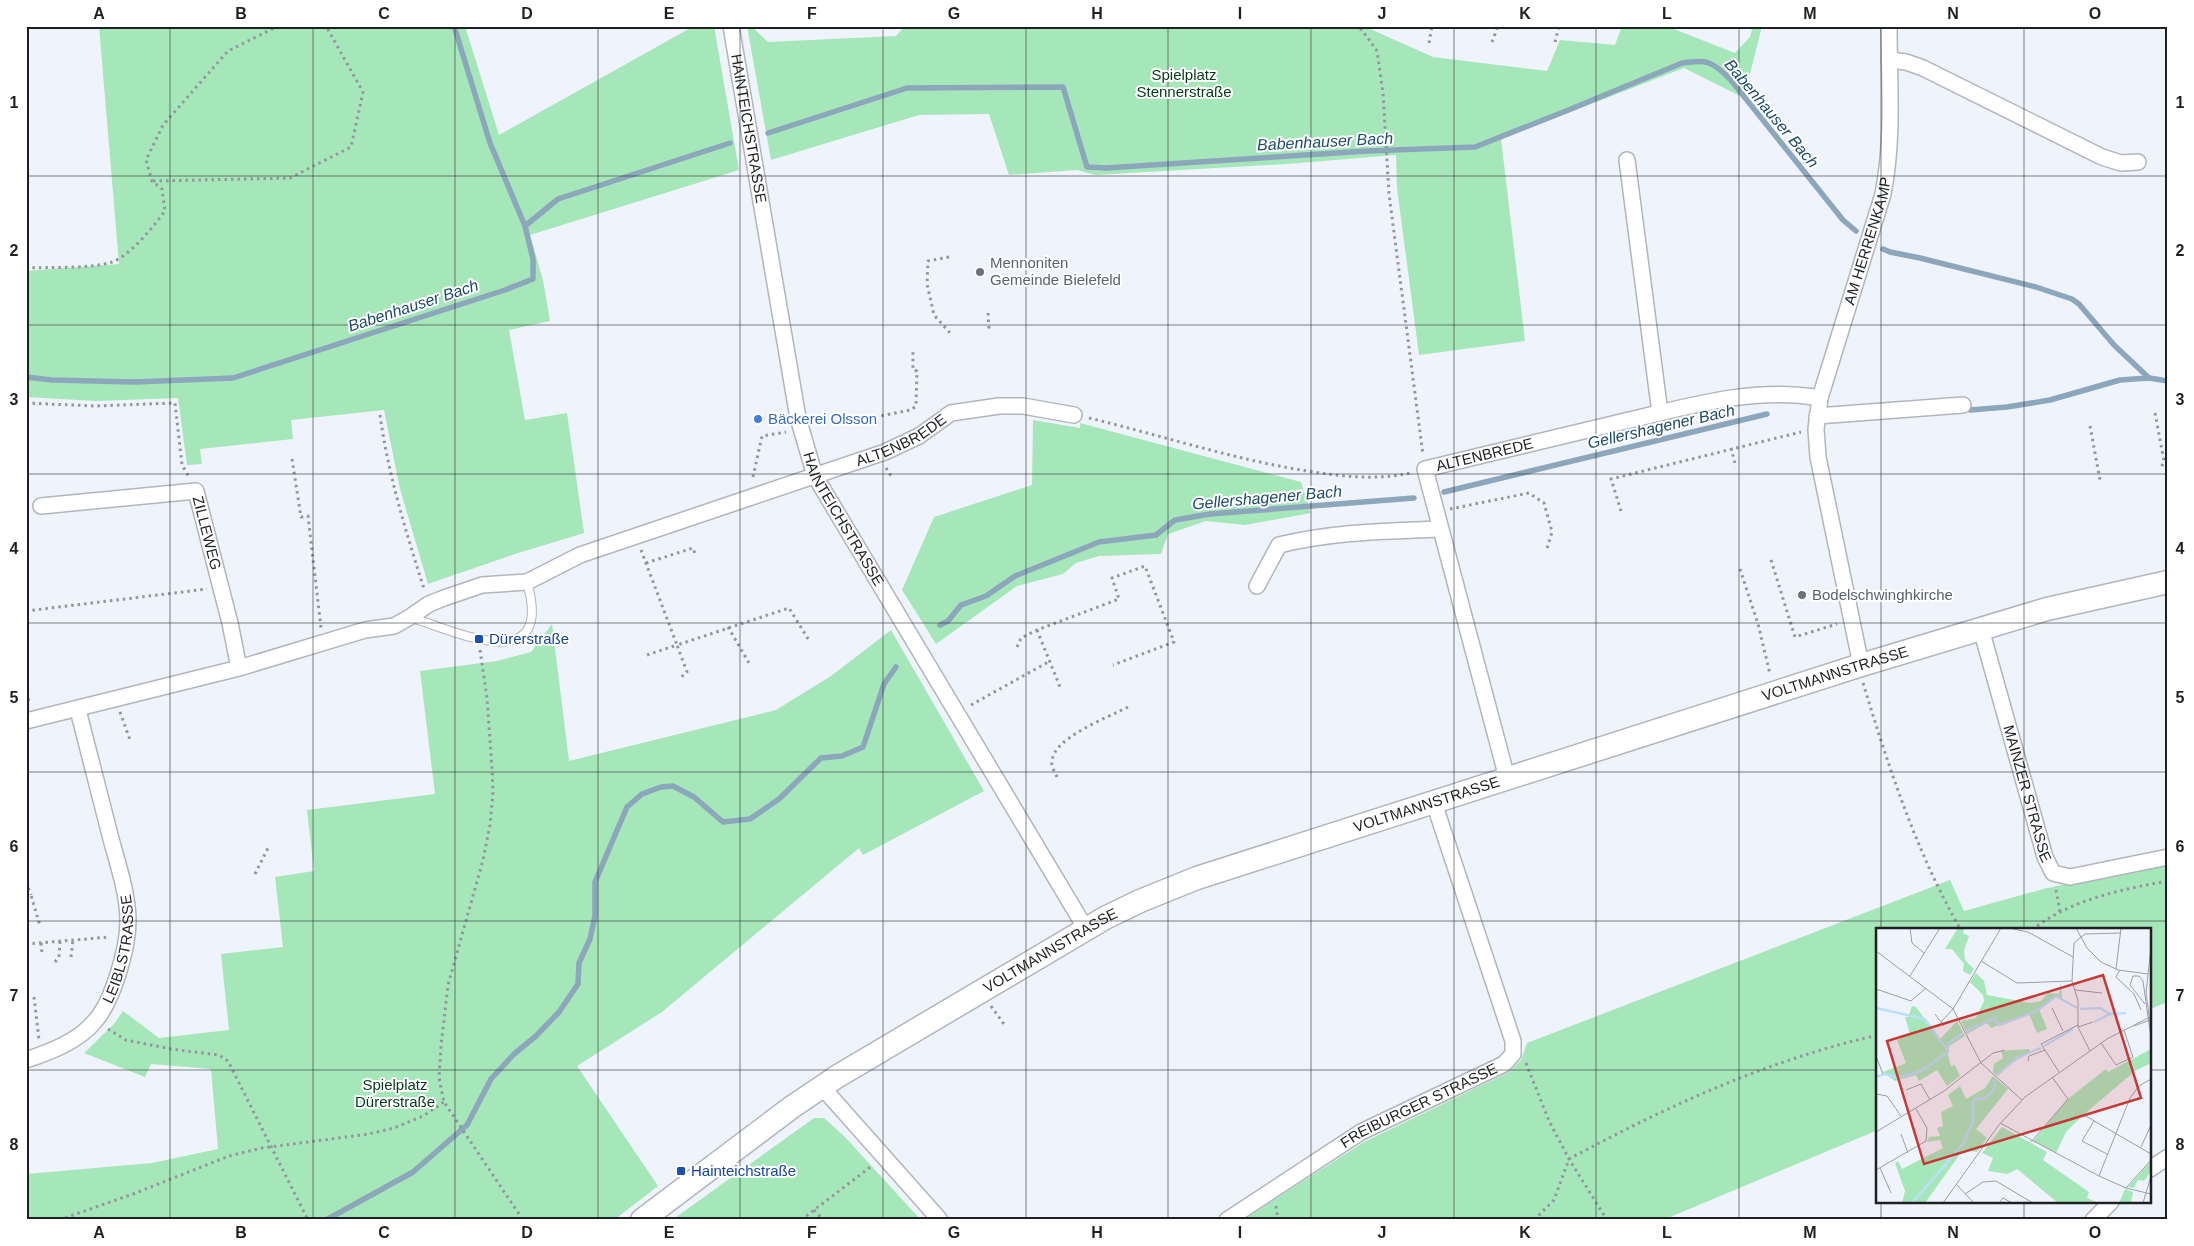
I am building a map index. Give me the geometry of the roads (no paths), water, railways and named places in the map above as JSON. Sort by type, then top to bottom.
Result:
[{"type":"street","name":"HAINTEICHSTRASSE","points":[[731,26],[801,430],[815,476],[1086,929]]},
{"type":"street","name":"AM HERRENKAMP","points":[[1860,666],[1852,619],[1822,479],[1816,422],[1820,398],[1883,194],[1888,169],[1891,137],[1889,26]]},
{"type":"street","points":[[1889,60],[1906,62],[1922,68],[2102,157],[2121,163],[2138,162]]},
{"type":"street","points":[[1627,160],[1660,413]]},
{"type":"street","name":"ALTENBREDE","points":[[1439,529],[1425,470],[1660,413],[1747,395],[1782,393],[1820,398]]},
{"type":"street","points":[[1816,422],[1963,405]]},
{"type":"street","name":"ALTENBREDE","points":[[815,476],[884,452],[919,436],[951,413],[998,406],[1023,406],[1074,415]]},
{"type":"street","points":[[29,721],[238,668],[365,630],[394,626],[429,604],[482,585],[527,582],[580,555],[815,476]]},
{"type":"street","name":"ZILLEWEG","points":[[42,506],[196,491],[221,587],[238,668]]},
{"type":"street","points":[[1258,586],[1279,545],[1310,537],[1342,533],[1439,529]]},
{"type":"street","name":"VOLTMANNSTRASSE","points":[[1439,529],[1507,778]]},
{"type":"street","name":"VOLTMANNSTRASSE","points":[[642,1220],[754,1134],[822,1087],[1086,929],[1127,907],[1197,878],[1776,692],[2047,609],[2168,582]]},
{"type":"street","name":"MAINZER STRASSE","points":[[1981,629],[2045,858],[2053,872],[2070,876],[2168,857]]},
{"type":"street","name":"LEIBLSTRASSE","points":[[26,1060],[41,1055],[80,1035],[96,1021],[111,993],[118,974],[126,936],[128,921],[123,886],[78,710]]},
{"type":"street","name":"FREIBURGER STRASSE","points":[[1227,1220],[1268,1191],[1361,1132],[1504,1064],[1513,1054],[1513,1041],[1434,803]]},
{"type":"street","points":[[822,1087],[940,1220]]},
{"type":"street","points":[[2152,1168],[2168,1157]]},
{"type":"street","points":[[2093,1220],[2109,1204]]},
{"type":"lane","points":[[410,617],[479,639],[505,643],[518,639],[524,634],[530,624],[532,601],[527,582]]},
{"type":"waterway","points":[[454,26],[490,143],[525,226]]},
{"type":"waterway","name":"Babenhauser Bach","points":[[768,133],[907,88],[1063,87],[1087,167],[1106,168],[1367,151],[1475,147],[1682,63],[1697,61],[1713,65],[1730,79],[1843,220],[1856,231]]},
{"type":"waterway","name":"Babenhauser Bach","points":[[26,377],[52,380],[135,382],[233,378],[505,290],[533,279],[533,259],[525,226],[558,199],[730,143]]},
{"type":"waterway","name":"Babenhauser Bach","points":[[1883,249],[2036,287],[2072,299],[2079,304],[2114,345],[2149,378]]},
{"type":"waterway","name":"Gellershagener Bach","points":[[1970,410],[2007,407],[2050,400],[2120,380],[2149,378],[2168,381]]},
{"type":"waterway","name":"Gellershagener Bach","points":[[1444,492],[1767,414]]},
{"type":"waterway","name":"Gellershagener Bach","points":[[940,625],[948,621],[961,605],[986,596],[1015,576],[1099,542],[1156,535],[1175,520],[1210,514],[1414,498]]},
{"type":"waterway","name":"Gellershagener Bach","points":[[326,1220],[413,1172],[467,1125],[491,1079],[514,1054],[536,1036],[559,1012],[578,984],[579,963],[590,939],[595,916],[595,882],[627,807],[642,794],[661,787],[673,786],[694,797],[723,822],[750,819],[779,799],[821,758],[842,756],[863,747],[884,684],[896,667]]},
{"type":"place","name":"Mennoniten Gemeinde Bielefeld","points":[[980,272]]},
{"type":"place","name":"Bäckerei Olsson","points":[[758,419]]},
{"type":"place","name":"Bodelschwinghkirche","points":[[1802,595]]},
{"type":"place","name":"Dürerstraße","points":[[479,639]]},
{"type":"place","name":"Hainteichstraße","points":[[681,1171]]},
{"type":"park label","name":"Spielplatz Stennerstraße","points":[[1184,84]]},
{"type":"park label","name":"Spielplatz Dürerstraße","points":[[395,1094]]}]
